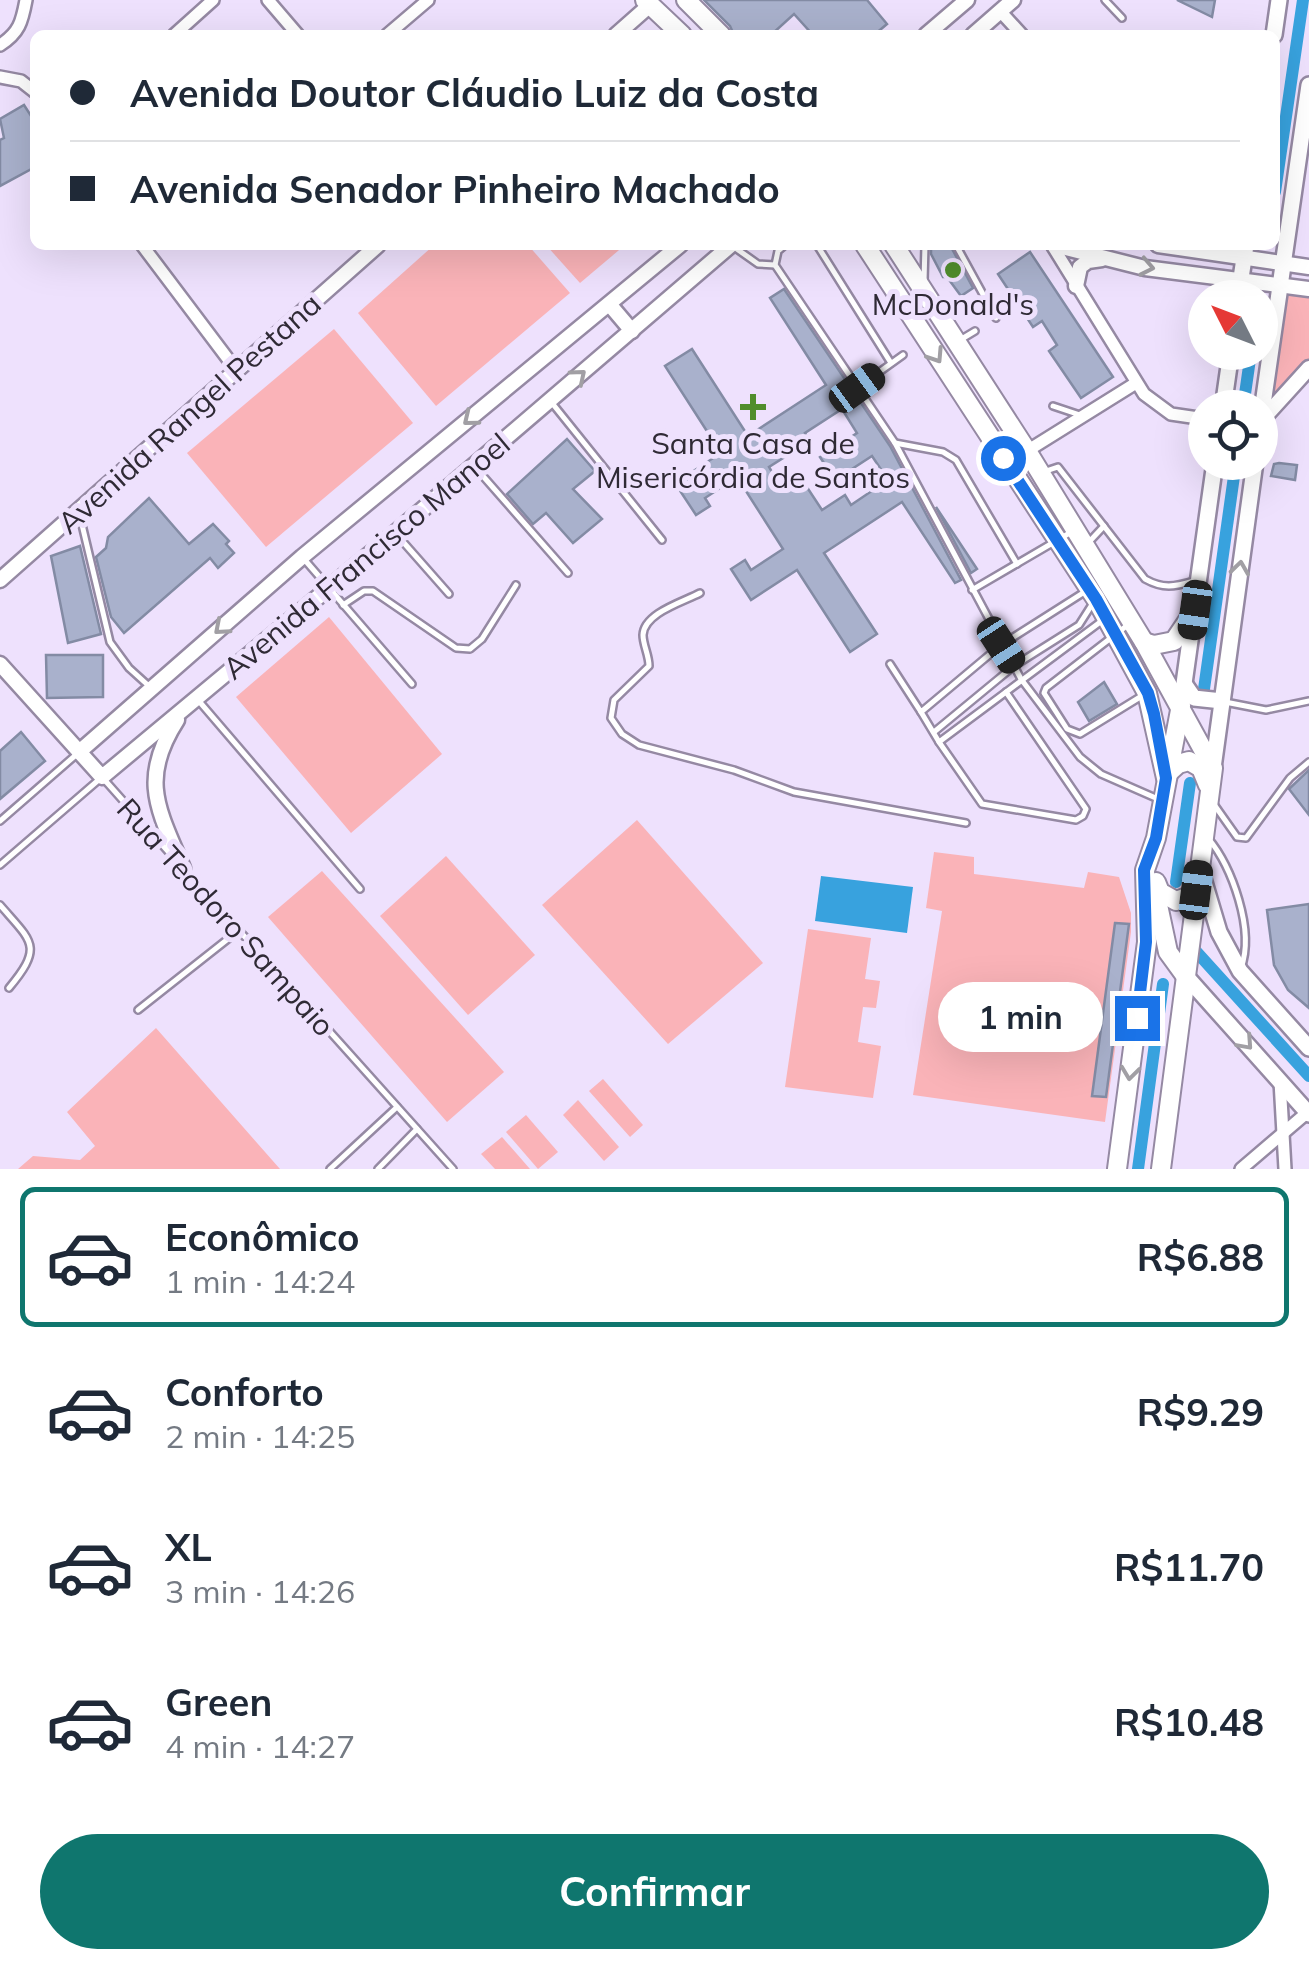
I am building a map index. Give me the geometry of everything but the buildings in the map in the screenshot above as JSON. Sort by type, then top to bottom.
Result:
[{"type":"main road","points":[[686,0],[716,30]]},
{"type":"main road","points":[[1275,30],[1279,0]]},
{"type":"main road","points":[[650,2],[677,30]]},
{"type":"main road","points":[[1265,390],[1309,90]]},
{"type":"main road","points":[[868,250],[1092,594],[1148,693],[1166,776]]},
{"type":"main road","points":[[897,250],[1132,622],[1212,768]]},
{"type":"main road","points":[[1240,280],[1245,252]]},
{"type":"main road","points":[[1214,480],[1185,685],[1156,838],[1155,898],[1168,952],[1308,1112]]},
{"type":"main road","points":[[1161,1169],[1253,480]]},
{"type":"main road","points":[[1144,642],[1174,641],[1195,610]]},
{"type":"main road","points":[[1185,685],[1194,698],[1222,702]]},
{"type":"main road","points":[[1166,776],[1178,764],[1189,761],[1201,768],[1209,793]]},
{"type":"main road","points":[[1117,1169],[1146,942],[1144,870],[1156,838]]},
{"type":"main road","points":[[1199,865],[1219,932],[1240,970],[1309,1048]]},
{"type":"main road","points":[[1154,877],[1166,898],[1182,900],[1196,890]]},
{"type":"street","points":[[0,45],[20,27],[26,0]]},
{"type":"street","points":[[179,30],[212,0]]},
{"type":"street","points":[[268,0],[294,30]]},
{"type":"street","points":[[394,30],[428,0]]},
{"type":"street","points":[[932,30],[967,0]]},
{"type":"street","points":[[979,30],[1013,0]]},
{"type":"street","points":[[621,30],[650,2]]},
{"type":"street","points":[[1000,11],[1017,30]]},
{"type":"street","points":[[0,77],[21,81],[30,88]]},
{"type":"street","points":[[149,250],[237,371]]},
{"type":"street","name":"Avenida Rangel Pestana","points":[[0,580],[372,250]]},
{"type":"street","name":"Avenida Francisco Manoel","points":[[81,755],[152,689],[674,250]]},
{"type":"street","name":"Avenida Francisco Manoel","points":[[99,773],[198,700],[325,584],[395,533],[725,250]]},
{"type":"street","points":[[1056,250],[1136,383],[1152,402],[1171,414],[1188,417]]},
{"type":"street","points":[[1073,250],[1199,280]]},
{"type":"street","points":[[1245,252],[1283,265],[1309,267]]},
{"type":"street","points":[[1076,286],[1084,264],[1108,259]]},
{"type":"street","points":[[1280,287],[1309,288]]},
{"type":"street","points":[[611,306],[630,328]]},
{"type":"street","points":[[1278,403],[1309,368]]},
{"type":"street","points":[[1027,451],[1136,383]]},
{"type":"street","name":"Rua Teodoro Sampaio","points":[[3,673],[99,773]]},
{"type":"street","points":[[183,868],[158,810],[154,778],[159,750],[184,710]]},
{"type":"street","points":[[1280,1081],[1284,1169]]},
{"type":"street","points":[[1241,1169],[1308,1112]]},
{"type":"lane","points":[[1106,0],[1122,18]]},
{"type":"lane","points":[[738,250],[758,264],[776,266]]},
{"type":"lane","points":[[779,250],[776,266],[895,443],[1020,680],[1080,757],[1101,774],[1162,801]]},
{"type":"lane","points":[[821,250],[890,363]]},
{"type":"lane","points":[[924,289],[925,250]]},
{"type":"lane","points":[[959,250],[996,318]]},
{"type":"lane","points":[[957,341],[975,331]]},
{"type":"lane","points":[[857,388],[902,354]]},
{"type":"lane","points":[[550,400],[662,540]]},
{"type":"lane","points":[[1053,406],[1084,416]]},
{"type":"lane","points":[[895,443],[942,452],[956,460],[1017,564]]},
{"type":"lane","points":[[474,464],[568,573]]},
{"type":"lane","points":[[1040,473],[1058,467],[1146,579],[1159,587],[1200,579]]},
{"type":"lane","points":[[78,511],[110,642],[152,689]]},
{"type":"lane","points":[[1085,546],[1104,526]]},
{"type":"lane","points":[[972,590],[1075,529]]},
{"type":"lane","points":[[395,533],[449,594]]},
{"type":"lane","points":[[306,562],[412,684]]},
{"type":"lane","points":[[343,605],[364,590],[373,592],[456,648],[470,650],[482,639],[516,585]]},
{"type":"lane","points":[[700,593],[655,616],[645,626],[643,638],[649,666],[614,700],[611,718],[622,734],[639,745],[697,758],[794,792],[966,823]]},
{"type":"lane","points":[[921,712],[1001,645],[1092,594]]},
{"type":"lane","points":[[934,732],[1014,666],[1078,625],[1092,594]]},
{"type":"lane","points":[[940,742],[1020,680],[1109,627],[1132,622]]},
{"type":"lane","points":[[1109,627],[1044,693],[1066,729],[1080,734],[1148,693]]},
{"type":"lane","points":[[890,664],[982,804],[1076,820],[1084,816],[1086,810],[1006,692]]},
{"type":"lane","points":[[198,700],[360,889]]},
{"type":"lane","points":[[1222,702],[1266,710],[1309,701]]},
{"type":"lane","points":[[0,820],[81,755]]},
{"type":"lane","points":[[1209,793],[1240,838],[1246,838],[1290,778],[1309,762]]},
{"type":"lane","name":"Avenida Francisco Manoel","points":[[0,865],[99,773]]},
{"type":"lane","name":"Rua Teodoro Sampaio","points":[[99,773],[453,1169]]},
{"type":"lane","points":[[1204,824],[1207,836],[1228,864],[1238,899],[1245,950],[1240,970]]},
{"type":"lane","points":[[0,905],[27,936],[32,952],[28,965],[8,988]]},
{"type":"lane","points":[[138,1010],[238,931]]},
{"type":"lane","points":[[330,1169],[397,1108]]},
{"type":"lane","points":[[378,1169],[417,1129]]},
{"type":"shaded area","points":[[428,250],[532,250],[570,293],[436,406],[358,313]]},
{"type":"shaded area","points":[[550,250],[619,250],[580,283]]},
{"type":"shaded area","points":[[1284,291],[1309,292],[1309,362],[1278,397],[1278,390],[1268,390],[1272,370],[1278,370],[1278,329]]},
{"type":"shaded area","points":[[334,329],[413,423],[266,547],[187,453]]},
{"type":"shaded area","points":[[329,617],[442,754],[351,833],[236,697]]},
{"type":"shaded area","points":[[637,820],[763,963],[668,1044],[542,905]]},
{"type":"shaded area","points":[[934,852],[974,857],[974,874],[1084,888],[1088,872],[1119,877],[1131,913],[1131,932],[1105,1122],[913,1095],[942,911],[926,908]]},
{"type":"shaded area","points":[[446,856],[535,955],[468,1015],[380,916]]},
{"type":"shaded area","points":[[322,871],[504,1072],[447,1122],[268,917]]},
{"type":"shaded area","points":[[808,929],[871,938],[865,979],[880,981],[876,1008],[863,1007],[858,1042],[881,1046],[873,1098],[785,1087]]},
{"type":"shaded area","points":[[156,1028],[280,1169],[18,1169],[33,1156],[80,1160],[95,1146],[67,1112]]},
{"type":"shaded area","points":[[603,1079],[643,1125],[630,1137],[589,1091]]},
{"type":"shaded area","points":[[578,1100],[619,1147],[604,1161],[563,1115]]},
{"type":"shaded area","points":[[526,1115],[558,1152],[538,1169],[506,1132]]},
{"type":"shaded area","points":[[502,1137],[530,1169],[495,1169],[481,1154]]},
{"type":"water","points":[[821,876],[913,887],[907,933],[815,921]]},
{"type":"waterway","points":[[1280,158],[1303,0]]},
{"type":"waterway","points":[[1246,390],[1248,370]]},
{"type":"waterway","points":[[1204,689],[1233,480]]},
{"type":"waterway","points":[[1176,882],[1190,783]]},
{"type":"waterway","points":[[1193,948],[1309,1076]]},
{"type":"waterway","points":[[1138,1169],[1163,984]]},
{"type":"place","name":"McDonald's","points":[[953,270]]},
{"type":"place","name":"Santa Casa de Misericórdia de Santos","points":[[753,407]]},
{"type":"route","points":[[1003,458],[1096,599],[1113,636],[1148,693],[1154,714],[1166,778],[1156,838],[1144,870],[1146,942],[1137,1018]]}]
